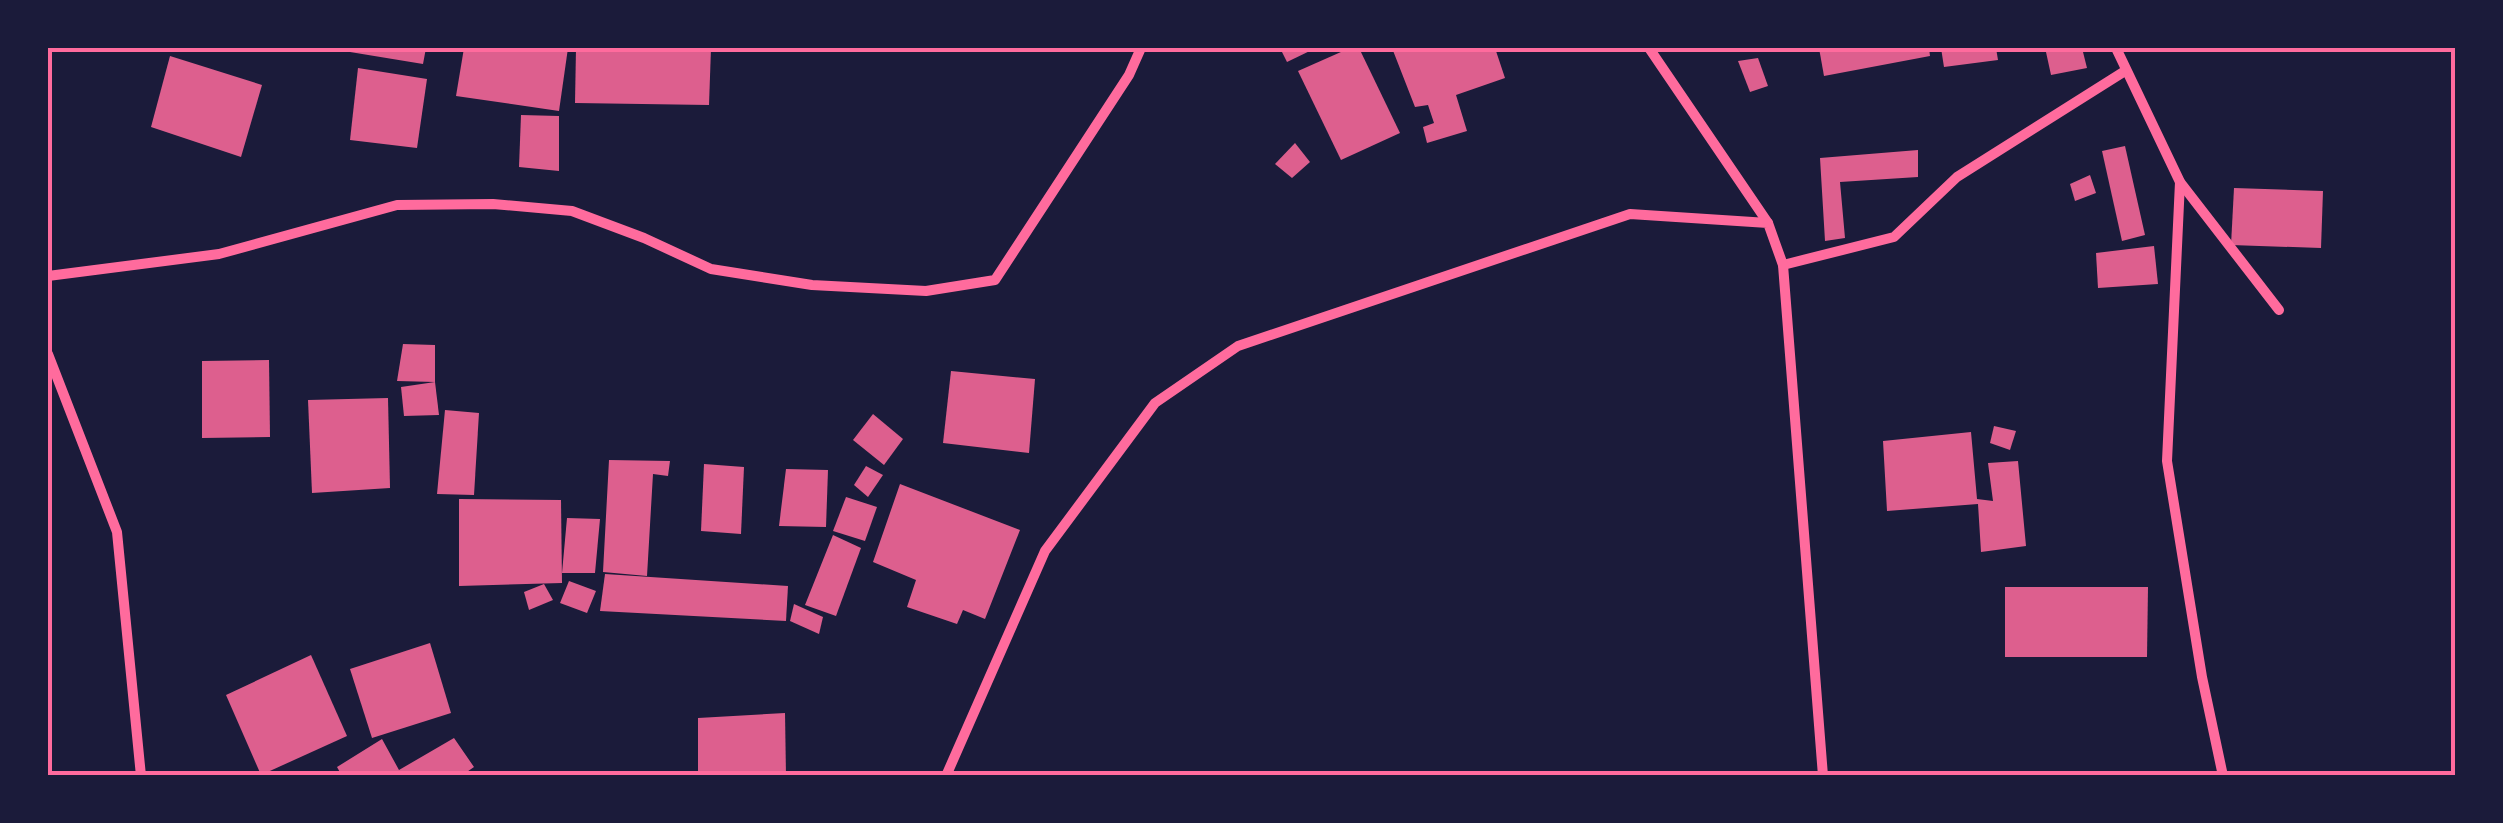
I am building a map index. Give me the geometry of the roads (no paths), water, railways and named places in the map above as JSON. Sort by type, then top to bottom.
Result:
[{"type":"street","points":[[48,276],[219,254],[397,205],[492,204],[572,211],[711,269],[812,285],[926,291],[995,280],[1130,75],[1141,48]]},
{"type":"street","points":[[1649,48],[1768,223],[1783,265],[1823,776]]},
{"type":"street","points":[[2116,48],[2180,182],[2279,310]]},
{"type":"street","points":[[1783,265],[1894,237],[1957,178],[2125,71]]},
{"type":"street","points":[[2180,182],[2167,460],[2202,678],[2223,776]]},
{"type":"street","points":[[946,776],[1045,552],[1156,403],[1238,346],[1630,214],[1768,223]]},
{"type":"street","points":[[48,354],[117,532],[141,776]]}]
